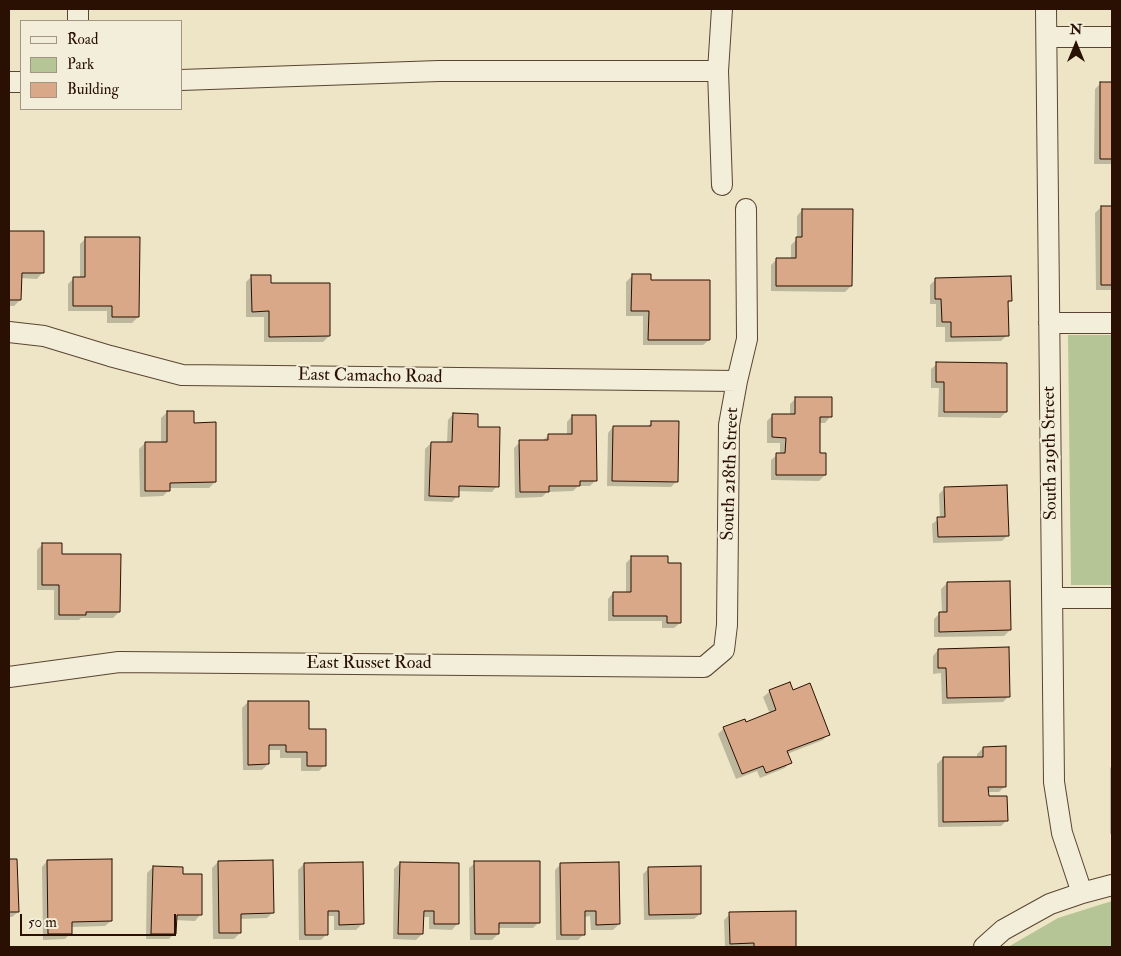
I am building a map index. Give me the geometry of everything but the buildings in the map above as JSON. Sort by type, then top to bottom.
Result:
[{"type":"street","points":[[722,9],[718,72],[722,185]]},
{"type":"street","name":"South 219th Street","points":[[1046,9],[1054,782],[1062,833],[1082,893]]},
{"type":"street","points":[[1047,37],[1112,37]]},
{"type":"street","points":[[182,80],[439,71],[718,72]]},
{"type":"street","name":"South 218th Street","points":[[724,650],[727,625],[729,425],[747,340],[746,209]]},
{"type":"street","points":[[1050,323],[1112,323]]},
{"type":"street","name":"East Camacho Road","points":[[9,332],[44,336],[182,375],[737,381]]},
{"type":"street","points":[[1052,598],[1112,598]]},
{"type":"street","name":"East Russet Road","points":[[9,677],[119,662],[704,667],[724,650]]},
{"type":"street","points":[[984,947],[1003,930],[1050,904],[1112,885]]},
{"type":"green space","points":[[1068,335],[1112,335],[1112,585],[1071,585]]},
{"type":"green space","points":[[1112,901],[1112,947],[1008,947],[1058,918]]}]
